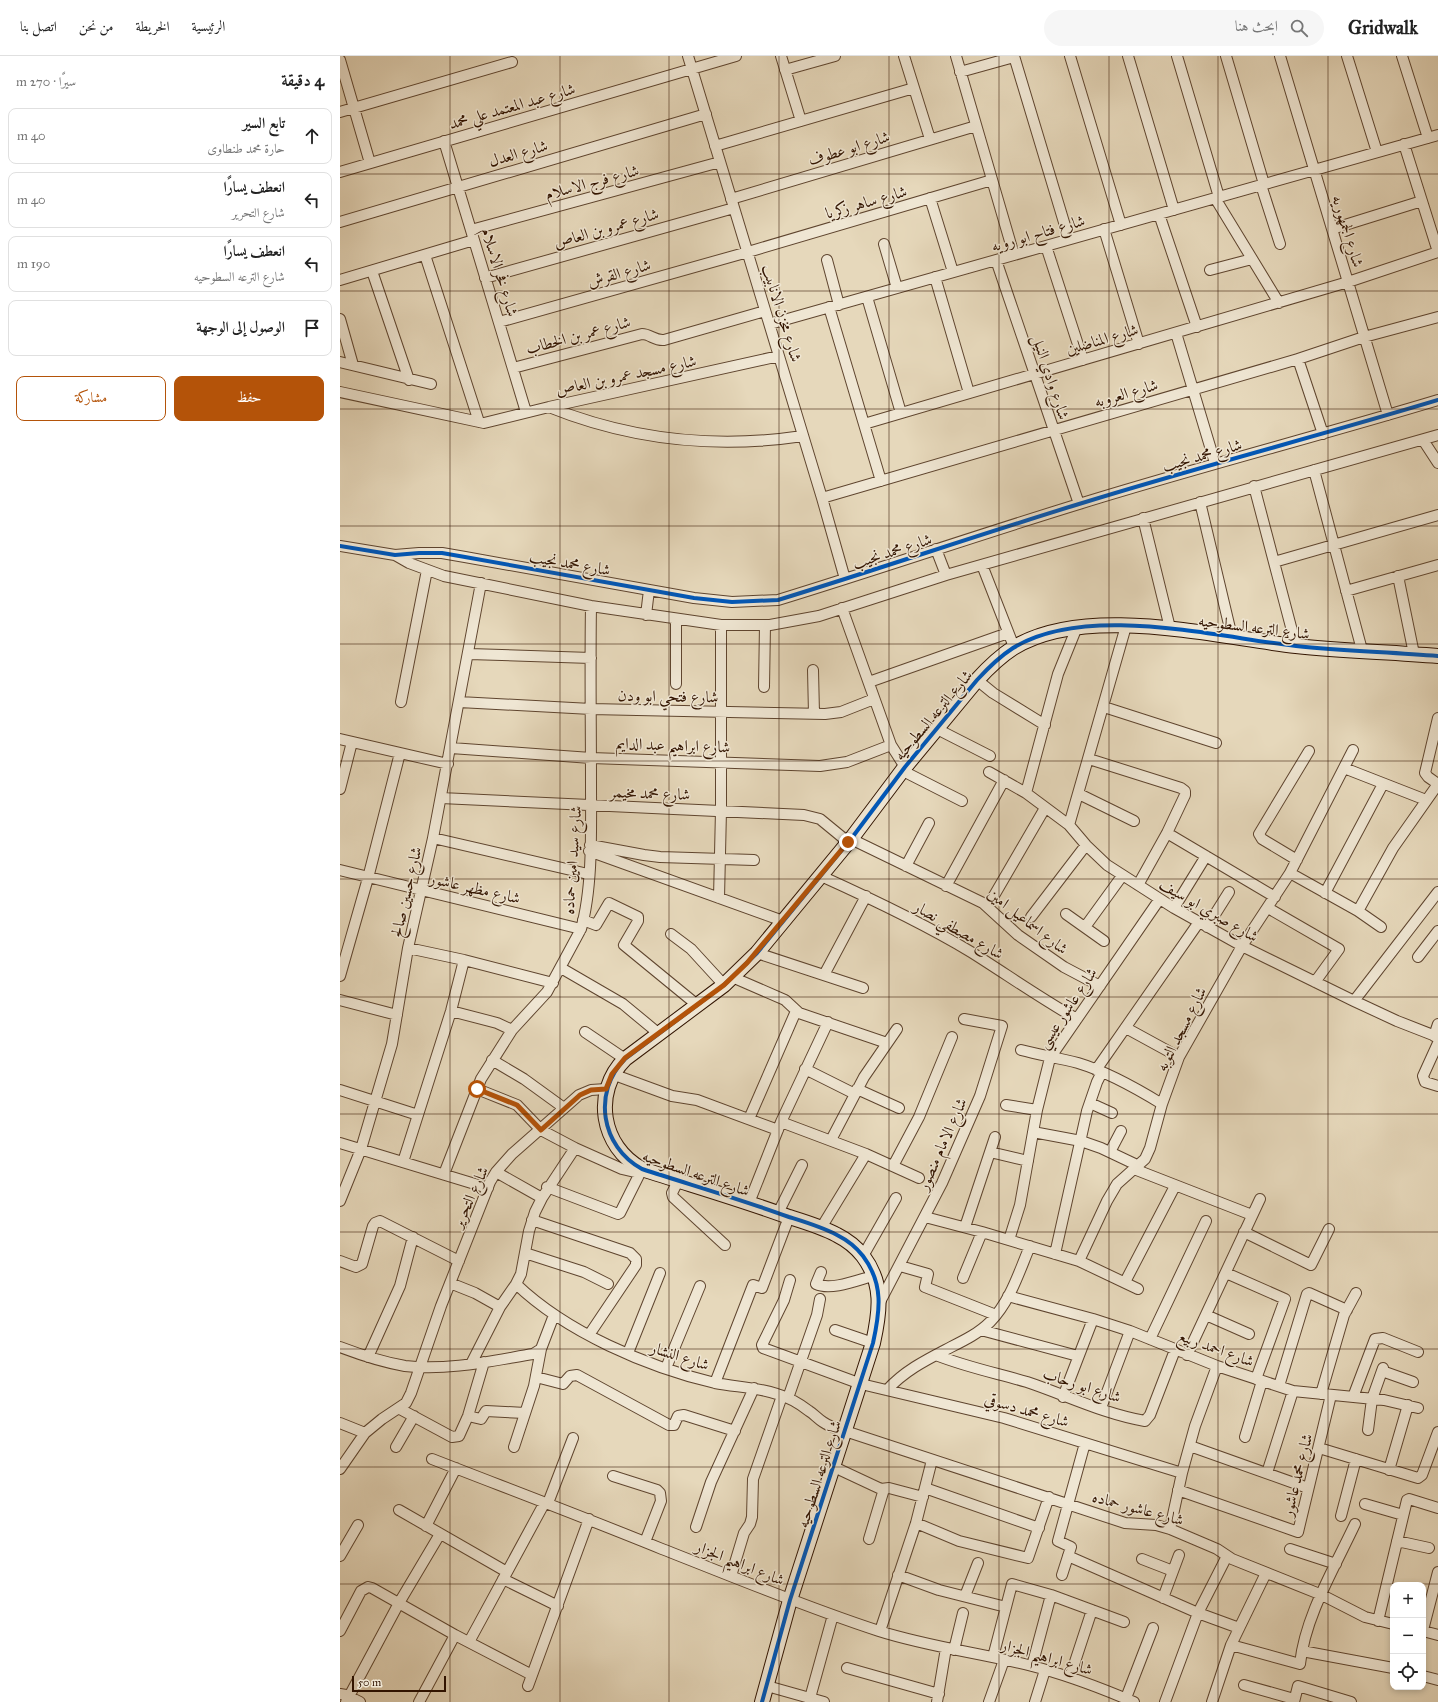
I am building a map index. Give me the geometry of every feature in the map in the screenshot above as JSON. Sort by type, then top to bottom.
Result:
[{"type":"street","name":"شارع مخزن الانابيب","points":[[688,56],[770,324],[845,579]]},
{"type":"street","points":[[692,69],[736,56]]},
{"type":"street","points":[[781,56],[801,121]]},
{"type":"street","points":[[785,70],[835,56]]},
{"type":"street","points":[[904,56],[930,139]]},
{"type":"street","points":[[956,56],[1014,255]]},
{"type":"street","points":[[960,72],[1014,56],[1069,239]]},
{"type":"street","points":[[1070,56],[1121,224]]},
{"type":"street","points":[[1128,56],[1174,210]]},
{"type":"street","points":[[1177,56],[1217,197],[1279,303]]},
{"type":"street","points":[[1226,56],[1280,244]]},
{"type":"street","name":"شارع الجمهوريه","points":[[1280,56],[1388,415]]},
{"type":"street","points":[[1347,56],[1377,152]]},
{"type":"street","points":[[1402,56],[1428,138]]},
{"type":"street","points":[[340,60],[370,163]]},
{"type":"street","points":[[340,112],[512,62]]},
{"type":"street","name":"شارع عبد المعتمد علي محمد","points":[[340,172],[692,69]]},
{"type":"street","points":[[716,146],[914,88]]},
{"type":"street","name":"شارع العدل","points":[[340,222],[706,114]]},
{"type":"street","name":"شارع ابو عطوف","points":[[733,203],[930,139],[976,126]]},
{"type":"street","name":"شارع فتاح ابو رويه","points":[[770,324],[1438,135]]},
{"type":"street","name":"شارع فخر الاسلام","points":[[444,141],[526,412]]},
{"type":"street","points":[[1404,144],[1438,252]]},
{"type":"street","name":"شارع فرج الاسلام","points":[[340,280],[425,255],[473,235],[720,162]]},
{"type":"street","name":"شارع ساهر زكريا","points":[[748,252],[992,180]]},
{"type":"street","points":[[930,198],[953,272]]},
{"type":"street","points":[[1332,229],[1422,201]]},
{"type":"street","name":"شارع عمرو بن العاص","points":[[485,278],[733,203]]},
{"type":"street","points":[[1159,214],[1196,327]]},
{"type":"street","points":[[1104,229],[1139,344]]},
{"type":"street","points":[[884,244],[896,288]]},
{"type":"street","points":[[1046,246],[1083,360]]},
{"type":"street","name":"شارع القرش","points":[[499,322],[748,252]]},
{"type":"street","name":"شارع المناضلين","points":[[864,424],[1279,303],[1438,252]]},
{"type":"street","points":[[425,255],[479,422]]},
{"type":"street","points":[[1210,270],[1252,259]]},
{"type":"street","points":[[827,260],[839,304]]},
{"type":"street","name":"شارع وادي النيل","points":[[996,260],[1078,504]]},
{"type":"street","points":[[372,271],[409,380]]},
{"type":"street","points":[[935,277],[969,393]]},
{"type":"street","points":[[867,297],[901,413]]},
{"type":"street","points":[[829,308],[881,481]]},
{"type":"street","name":"شارع عمر بن الخطاب","points":[[513,368],[642,334],[648,335],[657,340],[664,340],[765,311]]},
{"type":"street","name":"شارع العروبه","points":[[822,498],[1298,359],[1364,337],[1438,316]]},
{"type":"street","points":[[340,319],[353,365]]},
{"type":"street","points":[[1176,333],[1215,463]]},
{"type":"street","name":"شارع مسجد عمرو بن العاص","points":[[479,422],[484,423],[526,412],[779,356]]},
{"type":"street","points":[[1298,359],[1323,434]]},
{"type":"street","points":[[340,362],[409,380],[431,384]]},
{"type":"street","points":[[340,392],[479,422]]},
{"type":"street","name":"شارع محمد نجيب","points":[[340,546],[395,555],[419,553],[457,556],[694,598],[732,602],[778,600],[1078,504],[1215,463],[1323,434],[1438,400]]},
{"type":"street","points":[[549,407],[614,429],[668,439],[695,442],[736,443],[803,436]]},
{"type":"street","name":"شارع محمد نجيب","points":[[395,555],[444,576],[591,606],[676,620],[721,625],[765,625],[795,622],[946,575],[1254,486],[1438,435]]},
{"type":"street","points":[[1423,440],[1438,463]]},
{"type":"street","points":[[1314,470],[1362,650]]},
{"type":"street","points":[[1254,486],[1296,646]]},
{"type":"street","points":[[1200,502],[1232,637]]},
{"type":"street","points":[[1274,562],[1438,516]]},
{"type":"street","points":[[1143,518],[1170,628]]},
{"type":"street","points":[[936,549],[946,575]]},
{"type":"street","points":[[982,565],[1014,648]]},
{"type":"street","points":[[1346,592],[1438,565]]},
{"type":"street","points":[[401,702],[427,570]]},
{"type":"street","points":[[1398,576],[1414,654]]},
{"type":"street","name":"شارع حسين صالح","points":[[340,1200],[361,1149],[389,1056],[408,948],[434,838],[481,583]]},
{"type":"street","points":[[646,615],[649,590]]},
{"type":"street","name":"شارع سيد امين حماده","points":[[444,1174],[477,1089],[492,1060],[512,1030],[548,992],[582,925],[586,908],[590,848],[591,606]]},
{"type":"street","points":[[842,608],[891,746],[904,769],[962,801]]},
{"type":"street","points":[[676,620],[676,684]]},
{"type":"street","points":[[719,898],[721,810],[721,625]]},
{"type":"street","points":[[764,687],[765,625]]},
{"type":"street","points":[[1069,825],[1126,626]]},
{"type":"street","name":"شارع الترعه السطوحيه","points":[[762,1702],[790,1600],[861,1384],[873,1343],[880,1302],[873,1276],[863,1256],[837,1234],[748,1203],[678,1181],[640,1171],[620,1153],[608,1130],[604,1106],[606,1089],[612,1074],[625,1058],[728,981],[757,953],[850,841],[904,769],[977,680],[988,668],[1014,648],[1034,638],[1076,627],[1126,626],[1170,628],[1296,646],[1438,656]]},
{"type":"street","points":[[1026,793],[1058,674],[1076,627]]},
{"type":"street","points":[[869,682],[1008,633]]},
{"type":"street","points":[[469,654],[590,658]]},
{"type":"street","points":[[813,670],[814,714]]},
{"type":"street","points":[[977,680],[993,693],[1045,725]]},
{"type":"street","name":"شارع فتحي ابو ودن","points":[[459,702],[590,709],[814,714],[841,712],[874,699]]},
{"type":"street","points":[[1104,707],[1216,743]]},
{"type":"street","points":[[1358,911],[1393,848],[1438,784],[1425,773],[1438,718]]},
{"type":"street","points":[[937,729],[990,756]]},
{"type":"street","points":[[340,739],[448,764]]},
{"type":"street","points":[[340,790],[352,742]]},
{"type":"street","name":"شارع ابراهيم عبد الدايم","points":[[451,748],[591,758],[820,766],[847,762],[891,746]]},
{"type":"street","name":"شارع مسجد التوبه","points":[[1079,1261],[1107,1201],[1117,1184],[1145,1160],[1150,1148],[1162,1104],[1179,1057],[1242,946],[1290,873],[1353,750]]},
{"type":"street","points":[[1297,860],[1262,839],[1259,834],[1309,751]]},
{"type":"street","points":[[340,976],[368,878],[400,753]]},
{"type":"street","points":[[1089,759],[1183,788],[1185,791],[1185,795],[1167,833],[1138,885]]},
{"type":"street","points":[[1344,768],[1426,800]]},
{"type":"street","name":"شارع صبري ابو سيف","points":[[989,772],[1026,793],[1069,825],[1107,865],[1160,900],[1242,946],[1354,1001],[1437,1039]]},
{"type":"street","points":[[946,886],[1004,780]]},
{"type":"street","points":[[1326,893],[1383,784]]},
{"type":"street","points":[[1079,794],[1134,820]]},
{"type":"street","name":"شارع محمد مخيمر","points":[[441,798],[591,806],[721,810],[813,816],[820,819],[850,841]]},
{"type":"street","points":[[988,906],[1046,808]]},
{"type":"street","points":[[906,866],[929,823]]},
{"type":"street","points":[[1167,833],[1275,897]]},
{"type":"street","points":[[434,838],[588,874]]},
{"type":"street","name":"شارع اسماعيل امين","points":[[850,841],[906,866],[988,906],[1018,935],[1064,967],[1100,986]]},
{"type":"street","points":[[1031,917],[1086,844]]},
{"type":"street","points":[[590,848],[680,859],[754,860]]},
{"type":"street","points":[[590,848],[783,921]]},
{"type":"street","points":[[1174,908],[1206,856]]},
{"type":"street","name":"شارع مظهر عاشور","points":[[340,870],[421,891],[582,925],[596,925],[608,903],[638,918],[638,921],[624,945],[696,1004]]},
{"type":"street","points":[[1290,873],[1358,911],[1381,927]]},
{"type":"street","name":"شارع مصطفي نصار","points":[[821,876],[866,896],[955,943],[1042,999],[1077,1019]]},
{"type":"street","points":[[1085,927],[1122,876]]},
{"type":"street","points":[[1055,1254],[1090,1103],[1099,1071],[1126,1028],[1203,924],[1229,892]]},
{"type":"street","points":[[1354,1001],[1438,892]]},
{"type":"street","points":[[824,975],[866,896]]},
{"type":"street","name":"شارع عاشور عيسي","points":[[1010,1240],[1020,1205],[1037,1110],[1050,1058],[1160,900]]},
{"type":"street","points":[[1268,908],[1339,949],[1315,982]]},
{"type":"street","points":[[1066,914],[1104,941]]},
{"type":"street","points":[[1418,957],[1438,931]]},
{"type":"street","points":[[671,934],[728,981],[785,1000],[796,1011],[887,1043]]},
{"type":"street","points":[[408,948],[464,960],[553,983]]},
{"type":"street","points":[[757,953],[863,988]]},
{"type":"street","points":[[404,1162],[451,1011],[464,960]]},
{"type":"street","points":[[561,968],[623,1004],[658,1033]]},
{"type":"street","points":[[340,1000],[397,1015]]},
{"type":"street","points":[[451,1011],[497,1023],[512,1030]]},
{"type":"street","points":[[749,1119],[796,1011]]},
{"type":"street","name":"شارع الامام منصور","points":[[880,1302],[942,1183],[980,1096],[1002,1026],[964,1019]]},
{"type":"street","points":[[748,1203],[805,1069],[828,1022]]},
{"type":"street","points":[[1438,1024],[1437,1039],[1423,1076],[1425,1082],[1438,1086]]},
{"type":"street","points":[[1126,1028],[1179,1057]]},
{"type":"street","points":[[831,1140],[864,1077],[897,1030]]},
{"type":"street","points":[[586,1032],[625,1058]]},
{"type":"street","points":[[893,1166],[918,1117],[952,1037]]},
{"type":"street","points":[[1021,1050],[1050,1058],[1078,1063],[1099,1071],[1133,1086],[1162,1104]]},
{"type":"street","points":[[492,1060],[524,1079],[564,1108]]},
{"type":"street","points":[[805,1069],[898,1108]]},
{"type":"street","points":[[612,1074],[672,1096],[697,1100],[749,1119],[831,1140],[919,1178]]},
{"type":"street","points":[[477,1089],[517,1105],[541,1130],[575,1148],[622,1169],[640,1171],[620,1213],[618,1214],[547,1187]]},
{"type":"street","name":"شارع التحرير","points":[[400,1409],[406,1403],[411,1393],[450,1283],[488,1188],[496,1172],[512,1154],[541,1130],[564,1108],[586,1091],[606,1089]]},
{"type":"street","points":[[340,1090],[376,1100],[418,1115]]},
{"type":"street","points":[[1090,1103],[1112,1113]]},
{"type":"street","points":[[1006,1105],[1037,1110]]},
{"type":"street","points":[[1033,1132],[1081,1141],[1110,1152],[1136,1168],[1175,1186],[1252,1215]]},
{"type":"street","points":[[1110,1152],[1121,1132]]},
{"type":"street","points":[[965,1227],[995,1137]]},
{"type":"street","points":[[340,1143],[488,1188]]},
{"type":"street","points":[[471,1364],[500,1307],[516,1284],[524,1264],[532,1220],[547,1187],[575,1148]]},
{"type":"street","points":[[990,1152],[1028,1161]]},
{"type":"street","points":[[821,1228],[866,1154]]},
{"type":"street","points":[[715,1383],[753,1285],[762,1288],[784,1215],[802,1165]]},
{"type":"street","points":[[496,1172],[542,1198]]},
{"type":"street","points":[[678,1181],[672,1193],[673,1197],[725,1245]]},
{"type":"street","points":[[1125,1282],[1175,1186]]},
{"type":"street","points":[[863,1256],[896,1198]]},
{"type":"street","points":[[1187,1355],[1260,1199]]},
{"type":"street","points":[[925,1217],[965,1227],[1079,1261],[1138,1289]]},
{"type":"street","points":[[532,1220],[630,1254],[636,1259],[636,1265],[589,1335]]},
{"type":"street","points":[[340,1261],[356,1267],[362,1264],[373,1226],[377,1221],[383,1222],[459,1261]]},
{"type":"street","points":[[1150,1339],[1206,1221]]},
{"type":"street","points":[[1244,1232],[1311,1265],[1329,1230]]},
{"type":"street","points":[[963,1278],[982,1232]]},
{"type":"street","points":[[368,1357],[400,1286],[413,1237]]},
{"type":"street","points":[[888,1390],[911,1369],[972,1336],[981,1330],[996,1315],[1008,1296],[1030,1246]]},
{"type":"street","points":[[525,1253],[584,1272],[608,1284]]},
{"type":"street","points":[[900,1266],[928,1274],[925,1287],[996,1315]]},
{"type":"street","points":[[821,1272],[816,1284],[819,1286],[841,1285],[873,1276]]},
{"type":"street","points":[[1226,1272],[1285,1299],[1259,1380],[1245,1437]]},
{"type":"street","points":[[628,1353],[660,1273]]},
{"type":"street","name":"شارع محمد دسوقي","points":[[790,1280],[784,1300],[762,1347],[800,1363],[861,1384],[1004,1418],[1182,1473]]},
{"type":"street","points":[[450,1283],[475,1293],[500,1307]]},
{"type":"street","name":"شارع النشار","points":[[516,1284],[533,1300],[554,1315],[589,1335],[628,1353],[666,1368],[715,1383],[754,1388],[785,1397],[808,1409],[822,1422],[845,1431]]},
{"type":"street","points":[[666,1368],[700,1286]]},
{"type":"street","points":[[1279,1386],[1307,1294],[1309,1293],[1348,1310]]},
{"type":"street","name":"شارع محمد عاشور","points":[[1178,1490],[1298,1532],[1319,1448],[1326,1395],[1342,1322],[1356,1293]]},
{"type":"street","name":"شارع احمد ربيع","points":[[1008,1296],[1093,1319],[1130,1331],[1216,1366],[1293,1391],[1372,1398],[1418,1408]]},
{"type":"street","points":[[732,1576],[744,1533],[752,1517],[753,1479],[800,1363],[817,1315],[820,1299]]},
{"type":"street","points":[[514,1447],[536,1377],[541,1349],[554,1315]]},
{"type":"street","points":[[1206,1315],[1249,1334]]},
{"type":"street","points":[[1063,1397],[1093,1319]]},
{"type":"street","points":[[835,1330],[873,1343]]},
{"type":"street","points":[[981,1330],[1078,1356]]},
{"type":"street","points":[[1101,1408],[1130,1331]]},
{"type":"street","points":[[1353,1397],[1375,1339],[1383,1338],[1418,1352]]},
{"type":"street","points":[[340,1347],[368,1357],[404,1366],[420,1367],[471,1364],[533,1354],[541,1349]]},
{"type":"street","name":"شارع ابو رحاب","points":[[936,1355],[956,1363],[1027,1382],[1063,1397],[1145,1421],[1150,1415],[1175,1350]]},
{"type":"street","points":[[340,1469],[365,1433],[382,1419],[400,1409],[452,1437],[456,1438],[459,1436],[468,1416],[484,1362]]},
{"type":"street","points":[[1170,1529],[1182,1473],[1216,1366]]},
{"type":"street","points":[[1368,1430],[1372,1398],[1383,1370],[1413,1382]]},
{"type":"street","points":[[536,1377],[563,1384],[571,1375],[577,1375],[669,1425],[674,1425],[678,1416],[684,1415],[735,1431]]},
{"type":"street","points":[[696,1527],[712,1482],[754,1388]]},
{"type":"street","points":[[1267,1473],[1293,1391]]},
{"type":"street","points":[[1389,1470],[1408,1405]]},
{"type":"street","points":[[468,1416],[481,1419],[486,1411],[525,1413]]},
{"type":"street","points":[[396,1447],[414,1416]]},
{"type":"street","points":[[340,1423],[365,1433]]},
{"type":"street","name":"شارع عاشور حماده","points":[[845,1431],[1125,1523],[1156,1525],[1170,1529],[1217,1549],[1226,1556],[1322,1595],[1365,1617],[1390,1623]]},
{"type":"street","points":[[1319,1448],[1417,1478],[1421,1477],[1438,1432]]},
{"type":"street","points":[[469,1642],[547,1502],[573,1438]]},
{"type":"street","points":[[1062,1575],[1071,1547],[1058,1541],[1085,1443]]},
{"type":"street","points":[[1190,1446],[1308,1488]]},
{"type":"street","name":"شارع ابراهيم الجزار","points":[[432,1459],[547,1502],[790,1600],[833,1615],[880,1631],[950,1649],[1032,1666],[1070,1677],[1130,1700]]},
{"type":"street","points":[[1341,1516],[1356,1459]]},
{"type":"street","points":[[880,1631],[916,1523],[932,1460]]},
{"type":"street","points":[[834,1467],[884,1489],[889,1488],[924,1492],[1039,1528]]},
{"type":"street","points":[[426,1526],[456,1468]]},
{"type":"street","points":[[612,1476],[657,1490],[660,1493],[661,1501],[645,1542]]},
{"type":"street","points":[[870,1538],[884,1489]]},
{"type":"street","points":[[916,1523],[959,1541],[1028,1558],[1049,1497]]},
{"type":"street","points":[[1378,1621],[1403,1515],[1409,1499],[1438,1508]]},
{"type":"street","points":[[1365,1504],[1403,1515]]},
{"type":"street","points":[[399,1510],[440,1534],[505,1576],[558,1606]]},
{"type":"street","points":[[528,1686],[589,1519]]},
{"type":"street","points":[[1231,1645],[1300,1664],[1302,1650],[1313,1615],[1354,1524]]},
{"type":"street","points":[[340,1556],[358,1525]]},
{"type":"street","points":[[360,1702],[345,1697],[440,1534]]},
{"type":"street","points":[[1397,1541],[1429,1548]]},
{"type":"street","points":[[1290,1549],[1336,1564]]},
{"type":"street","points":[[1164,1598],[1180,1555]]},
{"type":"street","points":[[1068,1556],[1198,1613],[1239,1628]]},
{"type":"street","points":[[1165,1702],[1198,1613],[1226,1556]]},
{"type":"street","points":[[1142,1559],[1174,1571]]},
{"type":"street","points":[[965,1596],[978,1563]]},
{"type":"street","points":[[1426,1622],[1436,1591],[1438,1572]]},
{"type":"street","points":[[1212,1702],[1231,1645],[1266,1573]]},
{"type":"street","points":[[898,1575],[939,1590],[1006,1607]]},
{"type":"street","points":[[993,1657],[1012,1584],[1051,1595],[1124,1622]]},
{"type":"street","points":[[340,1631],[364,1588],[372,1588],[455,1636],[532,1675]]},
{"type":"street","points":[[1032,1666],[1051,1595]]},
{"type":"street","points":[[1070,1677],[1092,1610]]},
{"type":"street","points":[[847,1668],[938,1698],[950,1649],[963,1613]]},
{"type":"street","points":[[810,1698],[833,1615]]},
{"type":"street","points":[[1130,1700],[1153,1628]]},
{"type":"street","points":[[1426,1632],[1438,1635]]},
{"type":"street","points":[[419,1702],[455,1636]]},
{"type":"street","points":[[1302,1650],[1390,1667]]},
{"type":"street","points":[[989,1702],[1004,1660]]},
{"type":"street","points":[[1035,1702],[1045,1670]]},
{"type":"street","points":[[1426,1677],[1438,1680]]},
{"type":"street","points":[[1244,1685],[1294,1700],[1298,1686],[1351,1702]]},
{"type":"street","points":[[767,1686],[824,1702]]},
{"type":"cycle path","points":[[340,546],[395,555],[442,553],[694,598],[732,602],[778,600],[1124,490],[1438,400]]},
{"type":"cycle path","points":[[762,1702],[790,1600],[873,1343],[878,1309],[877,1287],[870,1266],[863,1256],[851,1244],[837,1235],[752,1204],[642,1169],[628,1159],[617,1147],[610,1133],[606,1118],[605,1103],[608,1087],[615,1072],[625,1059],[724,985],[757,953],[851,839],[905,767],[977,680],[994,663],[1013,648],[1043,635],[1077,627],[1113,625],[1190,631],[1314,648],[1438,656]]},
{"type":"route","points":[[477,1089],[517,1105],[541,1130],[564,1108],[586,1091],[606,1089],[612,1074],[625,1058],[696,1004],[724,985],[757,953],[848,842]]}]
